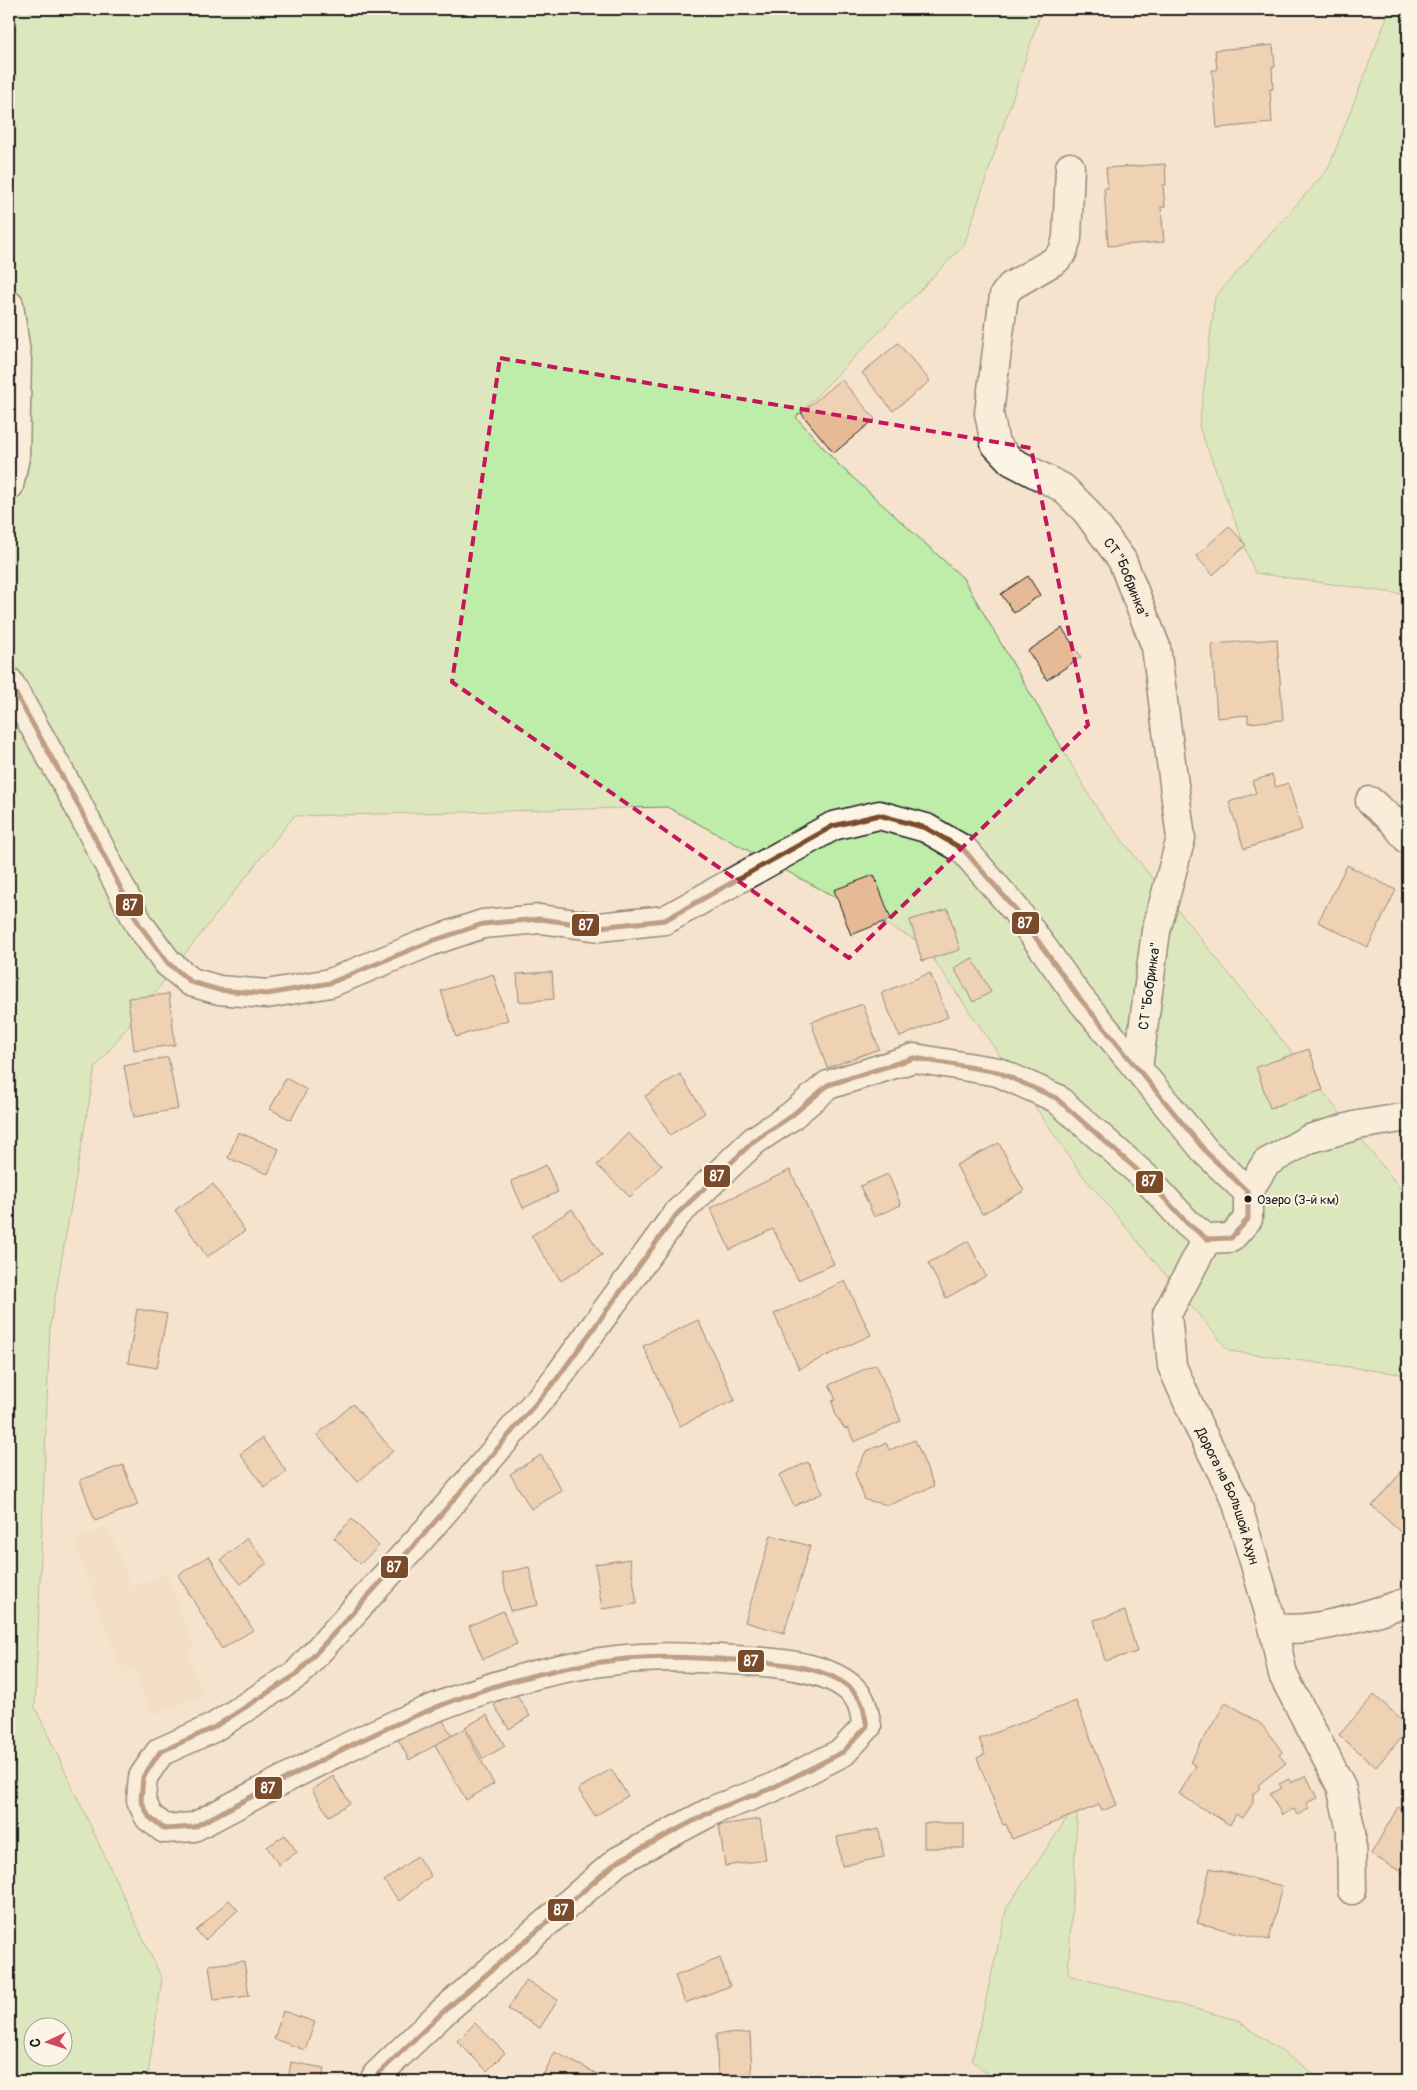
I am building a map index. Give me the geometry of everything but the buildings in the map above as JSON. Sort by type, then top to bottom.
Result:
[{"type":"street","name":"СТ \"Бобринка\"","points":[[1070,167],[1067,238],[1063,252],[1056,260],[1011,286],[1004,295],[990,413],[995,444],[1012,461],[1063,488],[1086,511],[1122,560],[1156,646],[1181,838],[1156,931],[1138,1068]]},
{"type":"street","points":[[9,304],[17,360],[15,457],[9,486]]},
{"type":"street","points":[[9,682],[76,801],[139,924],[168,963],[191,982],[219,990],[267,994],[330,983],[432,941],[483,924],[540,919],[599,927],[665,920],[833,826],[879,816],[926,828],[964,850],[1015,909],[1077,995],[1207,1153],[1248,1192]]},
{"type":"street","points":[[1370,801],[1393,821],[1408,840]]},
{"type":"street","points":[[374,2081],[377,2074],[443,2012],[618,1861],[716,1809],[770,1789],[843,1752],[867,1726],[860,1700],[840,1680],[815,1671],[764,1662],[700,1658],[618,1660],[535,1675],[424,1711],[194,1827],[165,1829],[149,1817],[141,1800],[143,1777],[160,1752],[213,1728],[297,1674],[426,1532],[556,1380],[677,1214],[755,1140],[790,1117],[828,1085],[914,1058],[998,1072],[1056,1098],[1145,1177],[1187,1223],[1207,1239],[1231,1238],[1248,1219],[1248,1192],[1266,1163],[1309,1139],[1358,1125],[1408,1117]]},
{"type":"street","name":"Дорога на Большой Ахун","points":[[1207,1239],[1167,1314],[1172,1366],[1198,1425],[1236,1500],[1273,1626],[1283,1675],[1341,1786],[1351,1831],[1352,1890]]},
{"type":"street","points":[[1273,1626],[1286,1631],[1358,1618],[1408,1602]]},
{"type":"highlighted area","points":[[500,358],[1031,448],[1088,725],[849,958],[452,682]]},
{"type":"shaded area","points":[[109,1526],[131,1587],[167,1574],[194,1648],[187,1650],[203,1696],[151,1715],[134,1669],[122,1674],[73,1539]]},
{"type":"green space","points":[[9,9],[1042,9],[964,245],[796,417],[838,464],[963,578],[1098,810],[1408,1198],[1408,1375],[1229,1351],[1080,1172],[923,944],[667,807],[294,816],[95,1068],[50,1326],[35,1707],[162,1979],[147,2081],[9,2081]]},
{"type":"green space","points":[[1390,9],[1408,9],[1408,595],[1255,573],[1199,427],[1215,297],[1328,169]]},
{"type":"green space","points":[[1078,1802],[1068,1975],[1237,2020],[1324,2081],[994,2081],[972,2060],[1007,1907]]},
{"type":"transit line","name":"87","points":[[9,682],[76,801],[139,924],[168,963],[191,982],[219,990],[267,994],[330,983],[432,941],[483,924],[540,919],[599,927],[665,920],[833,826],[879,815],[926,828],[964,850],[1015,909],[1077,995],[1207,1153],[1248,1192],[1248,1219],[1231,1238],[1207,1239],[1187,1223],[1145,1177],[1056,1098],[998,1072],[914,1058],[828,1085],[790,1117],[755,1140],[677,1214],[556,1380],[426,1532],[297,1674],[213,1728],[160,1752],[143,1777],[141,1800],[149,1817],[165,1829],[194,1827],[346,1748],[398,1723],[451,1701],[505,1683],[560,1669],[617,1660],[667,1657],[700,1658],[779,1663],[811,1669],[826,1674],[851,1689],[860,1700],[867,1726],[843,1752],[770,1789],[716,1809],[618,1861],[443,2012],[377,2075],[374,2081]]},
{"type":"place","name":"Озеро (3-й км)","points":[[1248,1199]]}]
